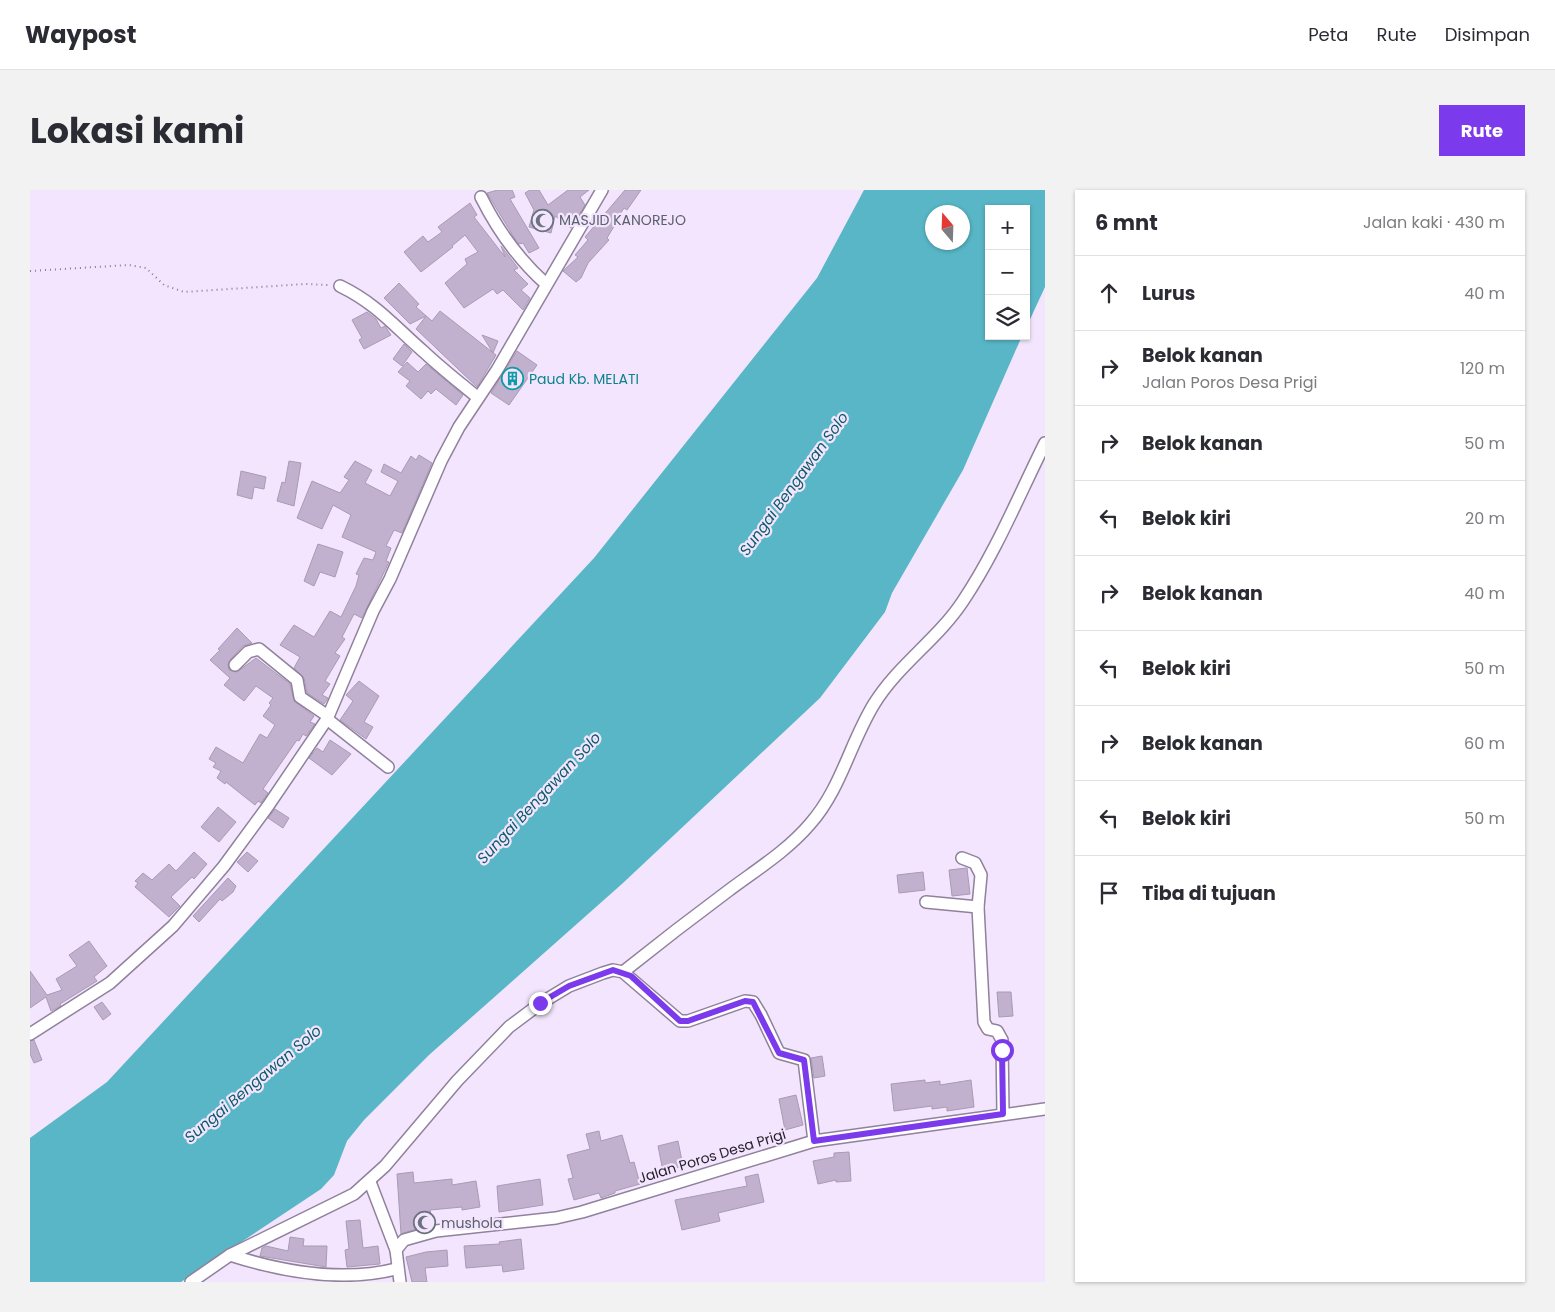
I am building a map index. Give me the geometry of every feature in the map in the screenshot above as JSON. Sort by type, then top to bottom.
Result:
[{"type":"street","points":[[30,1034],[110,983],[173,926],[224,866],[262,814],[327,717],[373,611],[414,528],[441,461],[477,396],[497,370],[602,190]]},
{"type":"street","points":[[481,197],[494,223],[511,247],[546,284]]},
{"type":"street","points":[[340,286],[361,296],[380,310],[423,352],[477,396]]},
{"type":"street","points":[[623,972],[784,850],[810,824],[824,806],[840,778],[862,724],[875,702],[895,676],[936,635],[963,601],[1045,443]]},
{"type":"street","points":[[235,665],[248,652],[259,648],[297,680],[300,697],[388,767]]},
{"type":"street","points":[[962,858],[975,863],[981,875],[978,908],[984,1022],[988,1029],[997,1031],[1002,1040],[1003,1114]]},
{"type":"street","points":[[926,902],[978,908]]},
{"type":"street","points":[[191,1282],[230,1255],[339,1203],[370,1182],[457,1081],[510,1027],[540,1003],[569,986],[613,970],[623,972],[680,1021],[688,1021],[745,1001],[753,1002],[779,1053],[804,1060],[814,1141]]},
{"type":"street","name":"Jalan Poros Desa Prigi","points":[[396,1250],[404,1240],[436,1231],[556,1218],[582,1212],[814,1141],[1045,1109]]},
{"type":"street","points":[[370,1182],[396,1250],[396,1269],[400,1282]]},
{"type":"street","points":[[230,1255],[302,1278],[325,1281],[371,1279],[396,1269]]},
{"type":"path","points":[[30,271],[129,265],[146,268],[164,285],[184,292],[305,284],[340,286]]},
{"type":"water","name":"Sungai Bengawan Solo","points":[[864,190],[1045,190],[1045,287],[1030,319],[1030,205],[985,205],[985,340],[1020,340],[963,470],[892,593],[885,612],[820,698],[623,883],[429,1055],[364,1120],[347,1141],[334,1175],[321,1189],[181,1282],[30,1282],[30,1138],[107,1082],[594,558],[817,278]]},
{"type":"building","points":[[498,190],[512,190],[515,197],[510,199],[539,248],[529,253],[523,243],[519,244],[515,239],[487,193]]},
{"type":"building","points":[[530,190],[539,190],[548,205],[568,190],[589,190],[580,197],[585,205],[571,228],[555,216],[551,233],[529,227],[534,210],[525,193]]},
{"type":"building","points":[[625,190],[641,190],[627,210],[624,208],[607,238],[609,240],[588,263],[581,278],[576,282],[563,271],[578,257],[575,255],[588,240],[585,237]]},
{"type":"building","points":[[470,203],[477,215],[474,217],[505,257],[501,246],[518,268],[514,270],[528,284],[521,290],[530,298],[523,310],[503,290],[497,294],[493,289],[464,308],[445,283],[467,264],[465,259],[478,252],[465,235],[421,272],[404,252],[423,236],[428,242],[442,232],[438,227]]},
{"type":"building","points":[[399,283],[419,304],[416,307],[432,321],[440,311],[496,355],[477,387],[416,329],[426,316],[410,324],[384,298]]},
{"type":"building","points":[[367,312],[376,319],[381,328],[385,326],[391,335],[364,349],[359,340],[362,338],[352,320]]},
{"type":"building","points":[[482,335],[498,341],[493,353]]},
{"type":"building","points":[[404,344],[412,352],[402,366],[393,359]]},
{"type":"building","name":"Paud Kb. MELATI","points":[[517,351],[537,365],[509,405],[491,393]]},
{"type":"building","points":[[407,362],[418,372],[426,364],[463,395],[456,405],[436,389],[431,394],[428,391],[421,399],[406,386],[410,381],[398,372]]},
{"type":"building","points":[[419,455],[432,463],[402,533],[394,530],[386,546],[391,548],[386,561],[389,562],[362,618],[354,614],[342,637],[345,639],[335,653],[340,656],[325,681],[330,684],[322,695],[328,698],[324,704],[307,693],[304,678],[294,668],[300,657],[280,645],[294,625],[314,637],[330,611],[341,617],[356,586],[359,575],[356,574],[364,558],[373,560],[376,552],[342,537],[351,515],[333,505],[322,529],[297,518],[312,481],[340,493],[349,480],[344,477],[355,461],[372,470],[365,483],[390,496],[398,481],[381,472],[384,464],[401,473],[411,456],[416,460]]},
{"type":"building","points":[[289,461],[301,463],[294,506],[277,501],[282,482],[285,483]]},
{"type":"building","points":[[241,471],[266,477],[264,489],[254,487],[252,499],[237,495]]},
{"type":"building","points":[[318,544],[343,552],[335,577],[320,572],[314,586],[304,581]]},
{"type":"building","points":[[237,628],[252,643],[243,646],[230,660],[228,664],[229,670],[237,672],[256,658],[290,684],[294,701],[314,716],[310,722],[315,724],[306,736],[303,734],[299,741],[297,740],[263,789],[268,793],[261,803],[258,801],[255,805],[226,782],[225,784],[217,778],[221,771],[213,767],[216,763],[209,759],[216,747],[243,763],[260,734],[267,738],[275,725],[263,716],[271,705],[269,703],[273,698],[256,686],[244,701],[224,685],[230,678],[210,660]]},
{"type":"building","points":[[359,681],[379,696],[364,722],[373,727],[366,739],[340,720],[353,701],[346,695]]},
{"type":"building","points":[[330,740],[351,754],[332,775],[309,758],[317,748],[323,752]]},
{"type":"building","points":[[218,807],[236,822],[219,842],[201,827]]},
{"type":"building","points":[[275,809],[289,818],[283,828],[268,818]]},
{"type":"building","points":[[194,852],[207,864],[194,879],[192,877],[171,897],[180,906],[169,917],[135,887],[138,883],[135,881],[143,873],[152,880],[169,864],[176,871]]},
{"type":"building","points":[[247,852],[258,861],[248,872],[237,862]]},
{"type":"building","points":[[967,868],[970,894],[952,896],[949,870]]},
{"type":"building","points":[[923,872],[925,890],[899,893],[897,875]]},
{"type":"building","points":[[228,878],[236,886],[233,892],[222,901],[220,899],[199,922],[193,916]]},
{"type":"building","points":[[89,941],[107,966],[94,977],[97,981],[51,1011],[46,997],[30,1008],[30,971],[47,995],[62,990],[56,979],[77,966],[69,955]]},
{"type":"building","points":[[997,992],[1011,992],[1013,1016],[999,1017]]},
{"type":"building","points":[[102,1002],[111,1014],[103,1020],[94,1007]]},
{"type":"building","points":[[34,1040],[42,1060],[34,1063],[30,1054],[30,1041]]},
{"type":"building","points":[[822,1056],[825,1076],[814,1078],[811,1058]]},
{"type":"building","points":[[925,1080],[925,1083],[940,1081],[940,1085],[971,1080],[974,1107],[947,1111],[947,1107],[932,1109],[932,1106],[894,1111],[891,1084]]},
{"type":"building","points":[[796,1095],[803,1125],[785,1130],[779,1099]]},
{"type":"building","points":[[599,1131],[601,1141],[622,1135],[630,1163],[634,1162],[640,1184],[615,1191],[615,1193],[601,1198],[599,1193],[574,1200],[568,1179],[573,1178],[567,1155],[590,1149],[586,1134]]},
{"type":"building","points":[[678,1141],[683,1166],[663,1171],[658,1146]]},
{"type":"building","points":[[849,1152],[851,1181],[836,1182],[836,1180],[818,1184],[813,1161],[834,1157],[834,1153]]},
{"type":"building","points":[[413,1172],[414,1183],[452,1179],[452,1185],[476,1181],[480,1207],[462,1210],[462,1207],[430,1210],[433,1224],[401,1234],[397,1174]]},
{"type":"building","points":[[758,1174],[764,1202],[718,1213],[720,1221],[682,1230],[675,1200],[747,1186],[745,1177]]},
{"type":"building","points":[[540,1179],[543,1205],[499,1212],[497,1186]]},
{"type":"building","points":[[360,1220],[363,1248],[378,1246],[380,1264],[347,1267],[345,1250],[349,1249],[346,1221]]},
{"type":"building","points":[[290,1237],[304,1239],[303,1246],[327,1246],[326,1267],[260,1256],[262,1248],[266,1246],[288,1251]]},
{"type":"building","points":[[521,1239],[524,1269],[503,1272],[502,1265],[466,1268],[464,1246],[500,1244],[499,1242]]},
{"type":"building","points":[[447,1250],[448,1266],[425,1268],[427,1282],[412,1282],[406,1257],[426,1252]]},
{"type":"place","name":"MASJID KANOREJO","points":[[543,220]]},
{"type":"place","name":"Paud Kb. MELATI","points":[[513,379]]},
{"type":"place","name":"mushola","points":[[425,1223]]},
{"type":"route","points":[[540,1003],[569,986],[613,970],[631,976],[674,1018],[683,1022],[745,1001],[753,1002],[762,1015],[779,1053],[782,1056],[798,1057],[804,1060],[814,1141],[1003,1114],[1002,1050]]}]
